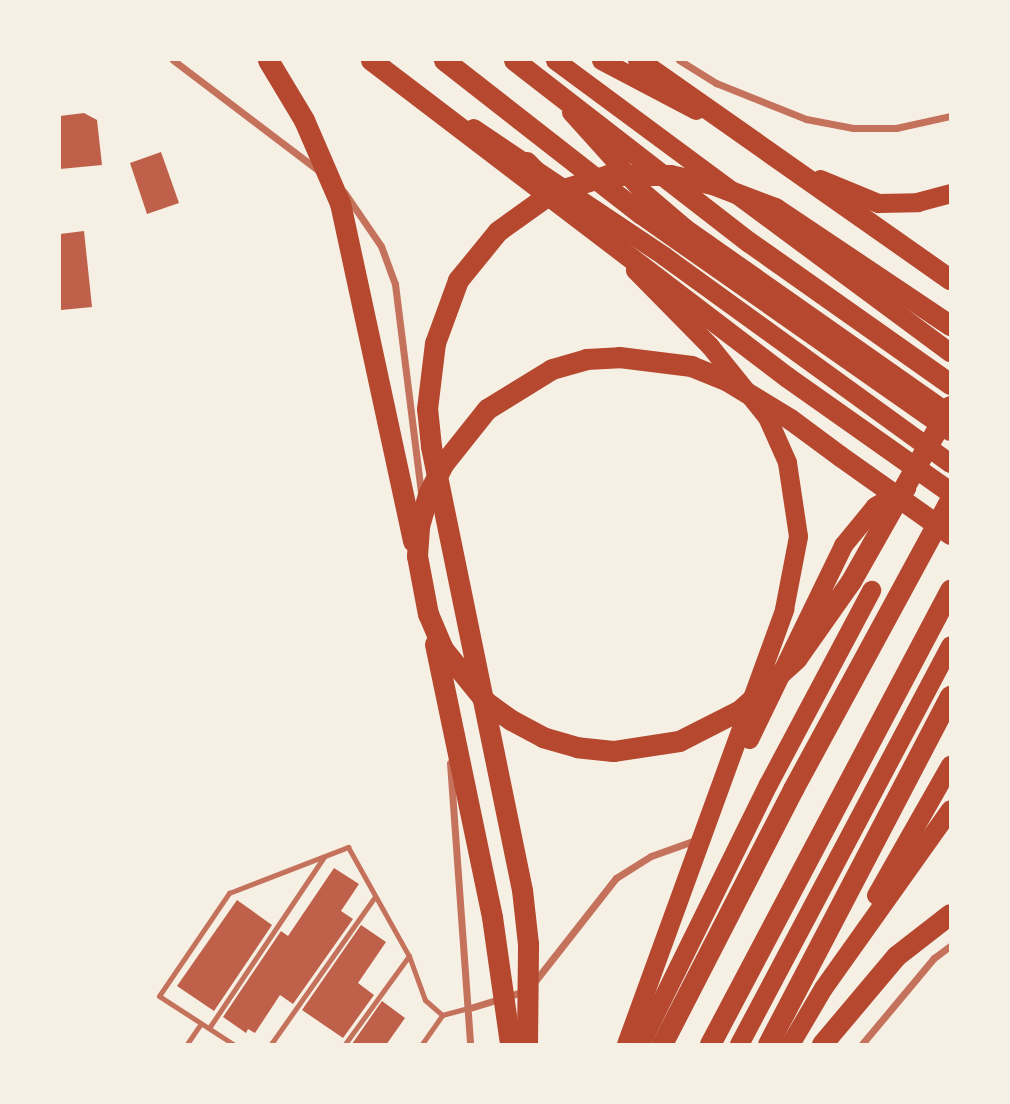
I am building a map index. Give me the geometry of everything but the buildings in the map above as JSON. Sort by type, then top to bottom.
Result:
[{"type":"highway","points":[[268,60],[322,157],[340,203],[361,289],[492,917],[510,1045]]},
{"type":"highway","points":[[365,60],[527,161],[950,463]]},
{"type":"highway","points":[[371,60],[787,377],[950,492]]},
{"type":"highway","points":[[444,60],[640,213],[950,430]]},
{"type":"highway","points":[[514,60],[749,242],[950,384]]},
{"type":"highway","points":[[523,60],[644,192],[685,228],[950,414]]},
{"type":"highway","points":[[555,60],[950,352]]},
{"type":"highway","points":[[601,60],[858,198],[897,204],[950,192]]},
{"type":"highway","points":[[638,60],[950,279]]},
{"type":"highway","points":[[527,161],[710,346],[768,417],[787,461],[797,511],[792,583],[626,1045]]},
{"type":"highway","points":[[527,1045],[528,944],[522,890],[431,446],[427,409],[435,342],[458,280],[498,231],[551,193],[608,176],[670,175],[712,184],[775,208],[950,325]]},
{"type":"highway","points":[[950,406],[904,488],[898,500],[851,582],[796,659],[740,710],[679,741],[613,751],[577,747],[542,737],[511,720],[486,702],[443,649],[428,614],[418,556],[419,526],[429,492],[449,455],[487,409],[552,369],[586,359],[619,357],[691,366],[726,380],[790,419],[851,464],[884,487],[895,495],[906,503],[929,518],[950,534]]},
{"type":"highway","points":[[897,425],[919,434],[950,436]]},
{"type":"highway","points":[[701,838],[843,544],[875,506],[950,471]]},
{"type":"highway","points":[[662,1045],[793,789],[950,500]]},
{"type":"highway","points":[[640,1045],[768,784],[871,590]]},
{"type":"highway","points":[[710,1045],[950,590]]},
{"type":"highway","points":[[739,1045],[950,645]]},
{"type":"highway","points":[[768,1045],[950,696]]},
{"type":"highway","points":[[790,1045],[950,765]]},
{"type":"highway","points":[[823,988],[950,810]]},
{"type":"highway","points":[[822,1045],[896,956],[950,914]]},
{"type":"street","points":[[173,60],[345,192],[381,246],[395,284],[459,853],[470,1008],[470,1045]]},
{"type":"street","points":[[679,60],[762,104],[818,121],[853,128],[896,128],[950,116]]},
{"type":"street","points":[[470,1008],[516,997],[542,977],[585,911],[615,878],[651,856],[701,838]]},
{"type":"street","points":[[862,1045],[934,958],[950,946]]},
{"type":"lane","points":[[233,1045],[159,996],[229,893],[348,847],[374,898],[409,956],[425,1000],[442,1016]]},
{"type":"lane","points":[[209,1028],[325,856]]},
{"type":"lane","points":[[271,1045],[374,898]]},
{"type":"lane","points":[[345,1045],[409,956]]},
{"type":"lane","points":[[422,1045],[442,1016],[470,1008]]},
{"type":"lane","points":[[187,1045],[201,1023]]}]
